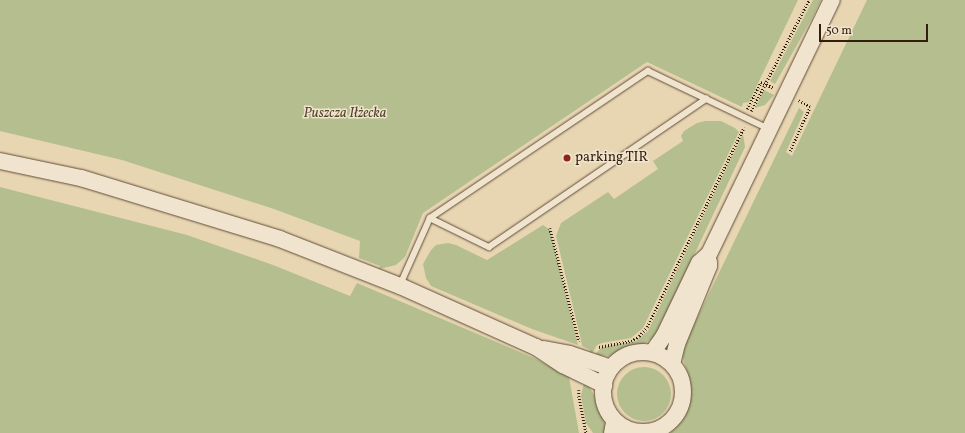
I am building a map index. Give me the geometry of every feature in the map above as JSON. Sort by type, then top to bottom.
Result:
[{"type":"main road","points":[[652,353],[664,336],[699,263],[709,254],[832,0]]},
{"type":"main road","points":[[0,161],[81,178],[194,211],[280,239],[400,286],[536,347],[563,364],[604,385]]},
{"type":"main road","points":[[672,364],[677,344],[709,266],[709,254]]},
{"type":"main road","points":[[536,347],[570,354],[611,368]]},
{"type":"main road","points":[[641,352],[652,353],[663,357],[672,364],[679,374],[683,386],[683,398],[679,410],[672,420],[662,427],[650,431],[637,432],[625,427],[612,426],[604,397],[604,385],[611,368],[630,354],[641,352]]},
{"type":"lane","points":[[400,286],[430,218],[648,70],[770,129]]},
{"type":"lane","points":[[430,218],[489,247],[706,99]]},
{"type":"path","points":[[752,111],[809,0]]},
{"type":"path","points":[[747,109],[761,82],[776,89]]},
{"type":"path","points":[[790,151],[810,107],[795,99]]},
{"type":"path","points":[[596,350],[604,345],[631,341],[639,336],[647,327],[743,129]]},
{"type":"path","points":[[550,228],[580,346]]},
{"type":"path","points":[[580,387],[579,396],[586,433]]},
{"type":"green space","name":"Puszcza Iłżecka","points":[[0,0],[798,0],[749,102],[743,103],[742,107],[647,62],[423,213],[405,257],[396,265],[379,269],[380,266],[359,258],[360,241],[274,209],[122,160],[0,131]]},
{"type":"green space","points":[[813,0],[821,0],[775,84],[770,81]]},
{"type":"green space","points":[[867,0],[965,0],[965,433],[670,433],[682,421],[690,403],[690,380],[682,356],[683,347],[799,108],[804,112],[786,152],[792,156]]},
{"type":"green space","points":[[764,90],[774,95],[765,105],[755,108]]},
{"type":"green space","points":[[705,121],[721,121],[735,128],[739,132],[643,328],[631,338],[597,345],[591,355],[589,355],[590,350],[582,346],[556,236],[561,223],[608,192],[614,199],[658,169],[653,161],[683,141],[681,136],[684,131],[697,123]]},
{"type":"green space","points":[[743,134],[745,147],[656,336],[642,345],[626,349],[610,356],[595,355],[601,348],[636,341],[648,331]]},
{"type":"green space","points":[[0,187],[187,235],[273,265],[350,296],[357,283],[534,358],[569,377],[579,433],[0,433]]},
{"type":"green space","points":[[543,225],[550,230],[578,345],[532,329],[431,286],[426,278],[423,264],[431,250],[436,245],[448,243],[456,245],[487,260]]},
{"type":"green space","points":[[639,367],[649,367],[659,371],[667,379],[671,389],[671,399],[667,409],[659,417],[649,421],[639,421],[629,417],[621,409],[617,399],[617,389],[621,379],[629,371]]},
{"type":"green space","points":[[584,383],[590,388],[594,395],[604,421],[606,433],[593,433],[586,423],[581,396]]},
{"type":"place","name":"parking TIR","points":[[567,158]]}]
